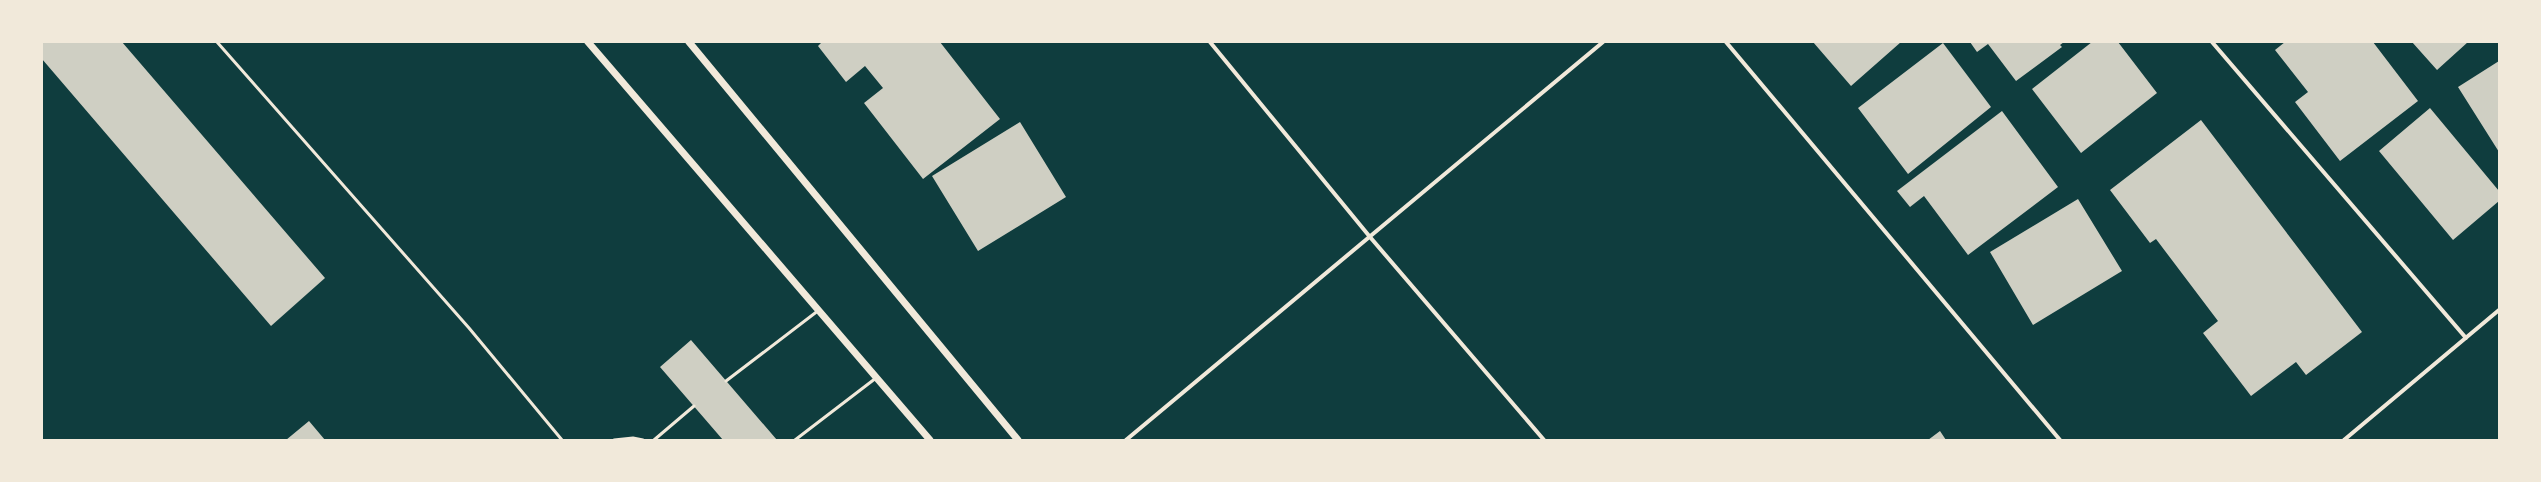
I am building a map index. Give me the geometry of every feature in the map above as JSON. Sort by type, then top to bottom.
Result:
[{"type":"street","points":[[588,42],[930,440]]},
{"type":"street","points":[[689,42],[1018,440]]},
{"type":"street","points":[[1210,42],[1370,237],[1544,440]]},
{"type":"street","points":[[1126,440],[1603,42]]},
{"type":"street","points":[[1726,42],[2060,440]]},
{"type":"street","points":[[2212,42],[2466,338]]},
{"type":"street","points":[[2344,440],[2499,310]]},
{"type":"lane","points":[[217,42],[469,328],[562,440]]},
{"type":"lane","points":[[726,381],[818,310]]},
{"type":"lane","points":[[795,440],[877,378]]},
{"type":"lane","points":[[654,440],[694,406]]},
{"type":"lane","points":[[614,440],[633,438],[644,440]]},
{"type":"building","points":[[42,42],[122,42],[325,278],[271,326],[42,59]]},
{"type":"building","points":[[822,42],[940,42],[1000,119],[923,179],[864,103],[883,88],[865,66],[846,82],[818,46]]},
{"type":"building","points":[[1813,42],[1901,42],[1851,86]]},
{"type":"building","points":[[1970,42],[2064,42],[2060,45],[2062,47],[2016,81],[1988,44],[1977,52]]},
{"type":"building","points":[[2092,42],[2118,42],[2157,93],[2081,153],[2032,89]]},
{"type":"building","points":[[2285,42],[2373,42],[2418,101],[2340,161],[2295,102],[2308,92],[2275,50]]},
{"type":"building","points":[[2412,42],[2468,42],[2437,70]]},
{"type":"building","points":[[1943,43],[1991,107],[1908,174],[1858,108]]},
{"type":"building","points":[[2499,61],[2499,152],[2458,87]]},
{"type":"building","points":[[2430,108],[2499,191],[2499,201],[2453,240],[2379,151]]},
{"type":"building","points":[[2002,111],[2058,187],[1968,255],[1924,196],[1910,207],[1897,191]]},
{"type":"building","points":[[2201,120],[2362,332],[2306,375],[2296,362],[2251,396],[2203,333],[2218,321],[2156,239],[2150,243],[2110,190]]},
{"type":"building","points":[[1020,122],[1066,197],[978,251],[932,176]]},
{"type":"building","points":[[2078,199],[2122,271],[2033,325],[1990,252]]},
{"type":"building","points":[[691,340],[777,440],[723,440],[660,367]]},
{"type":"building","points":[[309,421],[325,440],[286,440]]},
{"type":"building","points":[[1940,431],[1946,440],[1928,440]]}]
